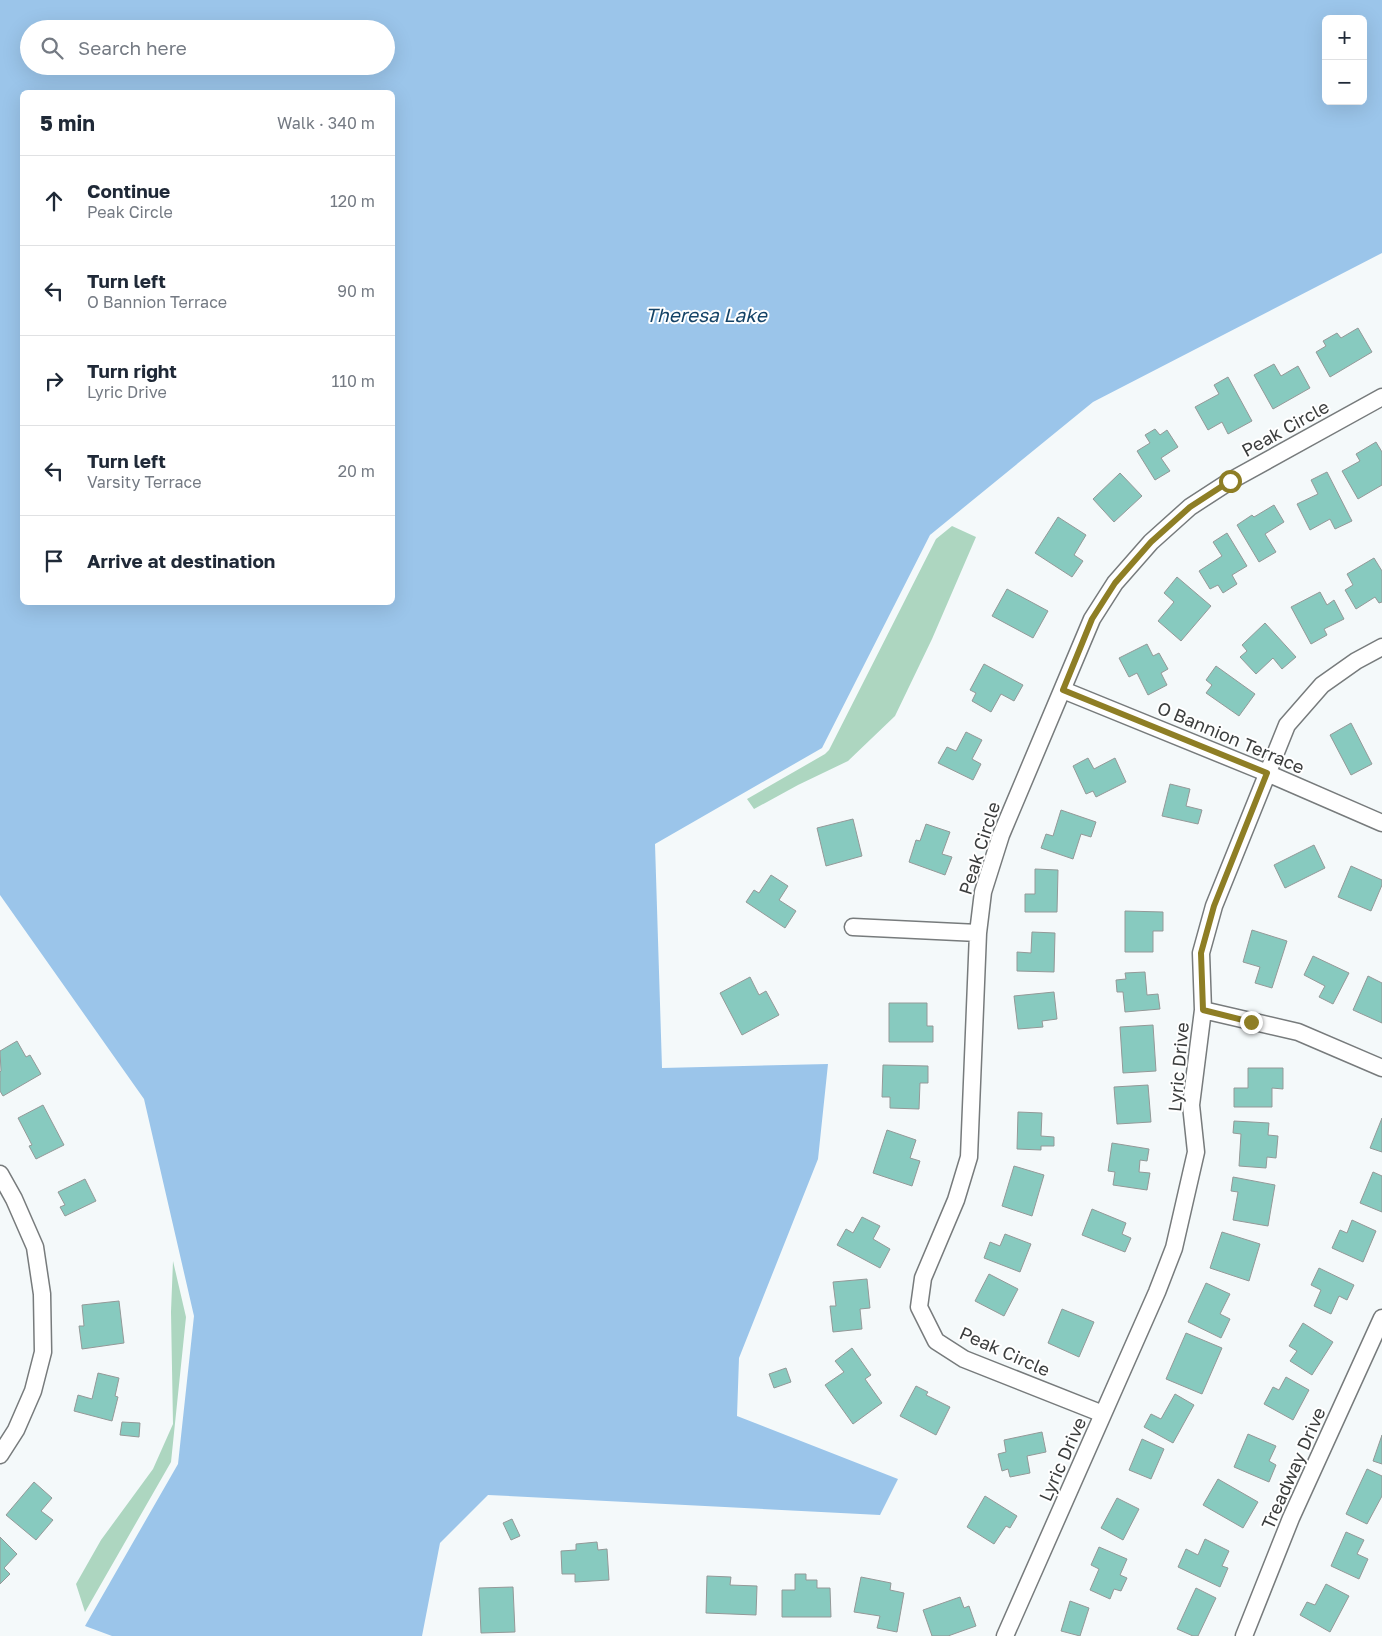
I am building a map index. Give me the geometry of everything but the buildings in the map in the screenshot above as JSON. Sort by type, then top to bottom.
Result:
[{"type":"street","name":"Peak Circle","points":[[1103,1414],[964,1359],[936,1341],[919,1307],[923,1278],[956,1200],[969,1157],[978,933],[983,892],[1001,834],[1092,619],[1115,583],[1151,542],[1190,507],[1230,481],[1382,397]]},
{"type":"street","name":"Lyric Drive","points":[[1005,1636],[1157,1292],[1177,1238],[1196,1152],[1191,1105],[1203,1010],[1201,953],[1214,906],[1287,725],[1322,686],[1356,661],[1382,647]]},
{"type":"street","name":"O Bannion Terrace","points":[[1063,690],[1267,773],[1382,823]]},
{"type":"street","points":[[853,928],[978,933]]},
{"type":"street","points":[[1203,1010],[1298,1032],[1382,1068]]},
{"type":"street","points":[[0,1174],[14,1199],[35,1247],[42,1294],[43,1352],[33,1390],[16,1430],[0,1455]]},
{"type":"street","name":"Treadway Drive","points":[[1244,1636],[1291,1518],[1382,1318]]},
{"type":"green space","points":[[952,526],[976,537],[932,639],[895,716],[848,761],[754,809],[747,799],[829,750],[936,539]]},
{"type":"green space","points":[[173,1261],[186,1317],[171,1462],[85,1612],[76,1584],[101,1540],[153,1469],[173,1424],[171,1312]]},
{"type":"water","name":"Theresa Lake","points":[[0,0],[1382,0],[1382,253],[1093,402],[930,535],[822,748],[655,844],[662,1068],[828,1064],[818,1159],[739,1358],[737,1416],[898,1479],[880,1515],[488,1495],[440,1543],[422,1636],[112,1636],[85,1626],[178,1464],[194,1316],[144,1099],[0,895]]},
{"type":"route","points":[[1230,481],[1190,507],[1151,542],[1115,583],[1092,619],[1063,690],[1267,773],[1214,906],[1201,953],[1203,1010],[1251,1022]]}]
